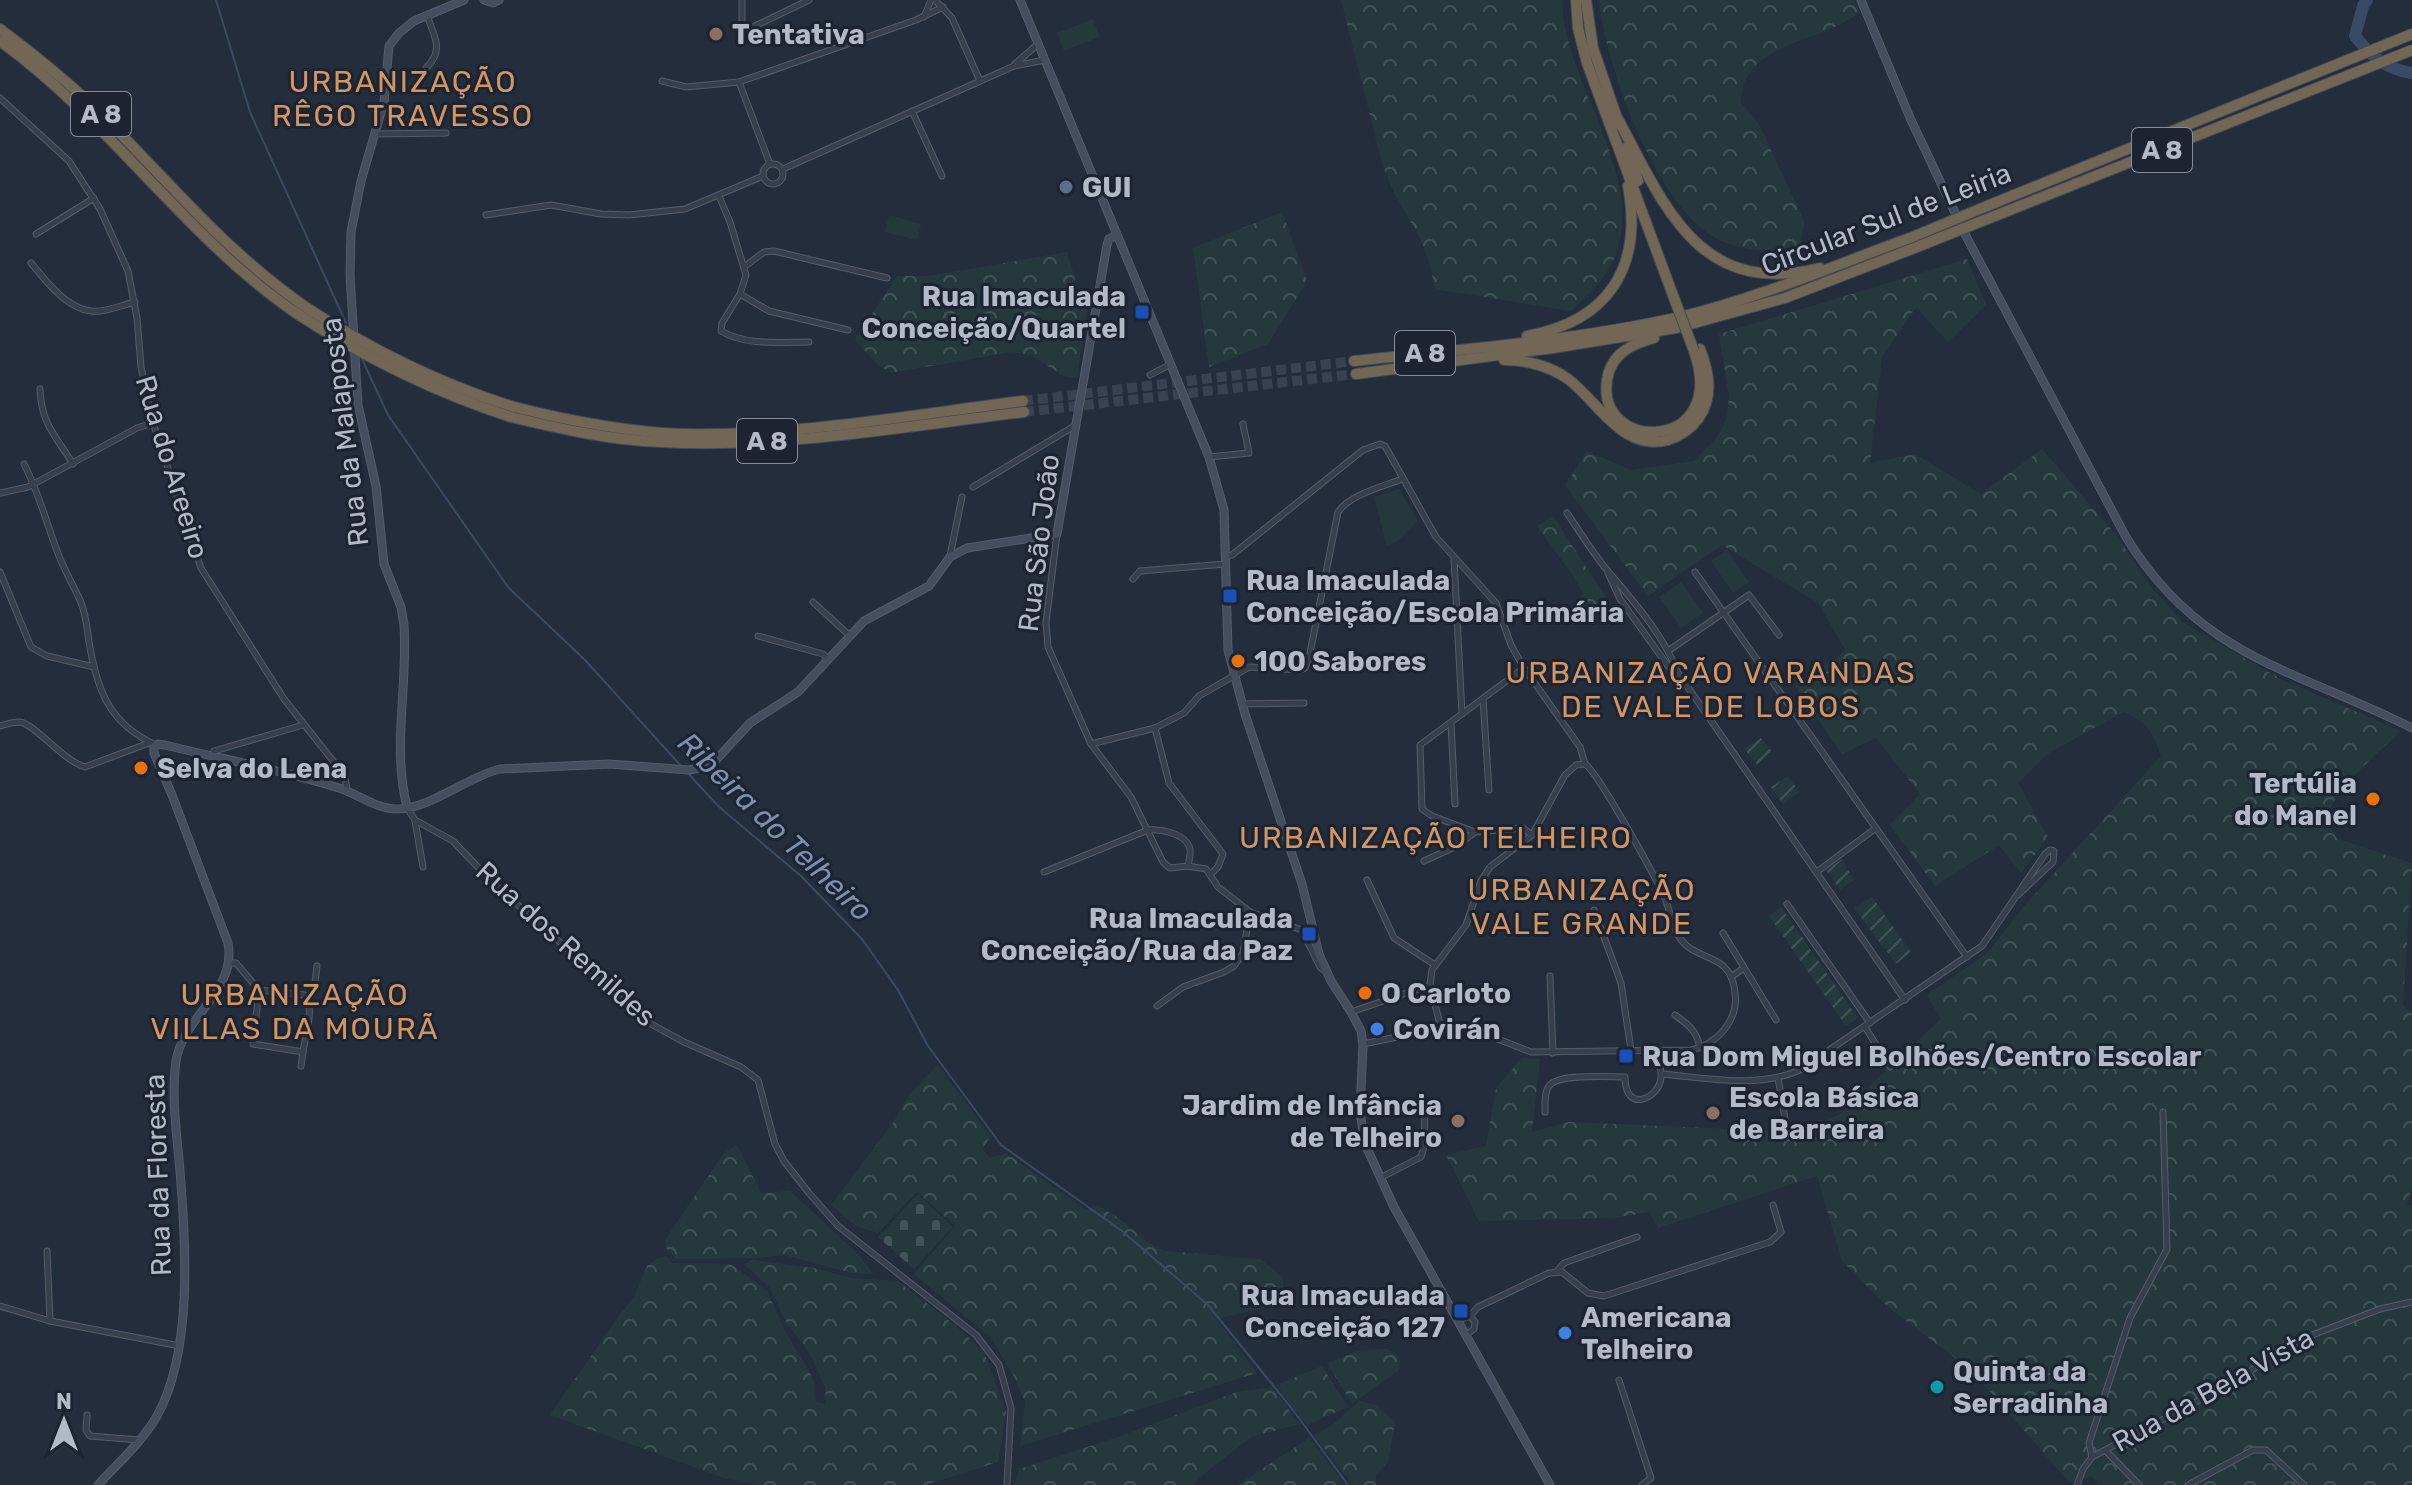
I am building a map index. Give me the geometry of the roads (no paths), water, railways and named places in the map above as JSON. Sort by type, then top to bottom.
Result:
[{"type":"highway","points":[[1458,362],[1515,360],[1549,369],[1575,385],[1623,432],[1643,441],[1669,439],[1685,432],[1705,407],[1709,382],[1625,168],[1583,48],[1576,0]]},
{"type":"highway","points":[[1586,0],[1593,48],[1674,289]]},
{"type":"highway","name":"A 8","points":[[0,29],[77,91],[239,256],[303,312]]},
{"type":"highway","name":"Circular Sul de Leiria","points":[[1356,374],[1458,362],[1676,328],[1785,298],[2412,34]]},
{"type":"highway","name":"A 8","points":[[0,41],[76,103],[228,259],[391,370],[448,395],[602,436],[698,443],[778,440],[1024,406]]},
{"type":"highway","name":"Circular Sul de Leiria","points":[[1354,361],[1610,330],[1681,316],[1788,285],[1853,259],[1911,244],[2412,50]]},
{"type":"highway","points":[[1618,119],[1651,184],[1673,218],[1690,238],[1716,258],[1747,270],[1780,274],[1807,271],[1853,259]]},
{"type":"highway","points":[[1496,345],[1501,341],[1570,323],[1594,309],[1615,286],[1627,259],[1633,232],[1625,168]]},
{"type":"highway","points":[[1676,328],[1633,344],[1615,359],[1606,387],[1616,415],[1637,430],[1651,433],[1668,431],[1682,424],[1694,410],[1700,396],[1697,350]]},
{"type":"street","name":"Rua da Malaposta","points":[[407,807],[403,792],[401,739],[404,625],[401,607],[384,564],[376,486],[358,405],[349,252],[354,213],[386,90],[389,46],[405,27],[427,14],[464,0]]},
{"type":"street","points":[[484,0],[493,3],[499,0]]},
{"type":"street","points":[[742,0],[741,19],[747,27],[761,25],[809,0]]},
{"type":"street","points":[[924,17],[933,0],[943,7],[956,26],[980,81]]},
{"type":"street","points":[[1020,0],[1209,457],[1222,499],[1225,626],[1234,675],[1300,876],[1316,944],[1326,972],[1359,1026],[1363,1044],[1361,1129],[1365,1144],[1380,1178],[1550,1485]]},
{"type":"street","points":[[1861,0],[1911,120],[1967,238],[2126,537],[2149,573],[2193,618],[2236,648],[2412,728]]},
{"type":"street","points":[[662,81],[686,87],[739,82],[924,17],[943,7]]},
{"type":"street","points":[[426,68],[438,51],[427,14]]},
{"type":"street","points":[[1014,66],[1038,44]]},
{"type":"street","points":[[783,169],[1014,66],[1045,60]]},
{"type":"street","points":[[739,82],[770,164]]},
{"type":"street","name":"Rua do Areeiro","points":[[0,98],[12,112],[60,151],[109,225],[128,271],[135,302],[141,367],[153,423],[201,568],[284,699],[345,776],[347,790]]},
{"type":"street","points":[[912,111],[942,176]]},
{"type":"street","points":[[376,134],[446,133]]},
{"type":"street","points":[[770,164],[783,169],[784,176],[777,184],[767,182],[763,176],[765,167],[770,164]]},
{"type":"street","points":[[486,215],[551,205],[601,214],[685,209],[763,176]]},
{"type":"street","points":[[719,196],[730,222],[746,280],[721,328],[728,335],[761,342],[809,342]]},
{"type":"street","points":[[36,234],[94,198]]},
{"type":"street","name":"Rua São João","points":[[1117,235],[1109,239],[1107,245],[1057,534],[1046,640],[1091,744],[1131,797],[1165,865],[1170,868],[1188,866],[1206,869],[1218,887],[1250,912],[1302,930],[1320,967],[1326,972]]},
{"type":"street","points":[[744,267],[764,252],[774,251],[887,278]]},
{"type":"street","points":[[31,263],[48,283],[80,307],[99,311],[135,302]]},
{"type":"street","points":[[740,294],[769,311],[848,330]]},
{"type":"street","points":[[1150,375],[1171,364]]},
{"type":"street","points":[[40,389],[45,422],[73,464]]},
{"type":"street","points":[[0,493],[19,491],[35,484],[153,423]]},
{"type":"street","points":[[1209,457],[1249,453],[1243,424]]},
{"type":"street","points":[[973,487],[1077,425]]},
{"type":"street","points":[[1133,579],[1140,571],[1225,561],[1363,450],[1380,444],[1388,450],[1436,537],[1496,603],[1511,645],[1524,668],[1580,747],[1585,764],[1595,774],[1632,836],[1666,900],[1680,939],[1689,948],[1718,961],[1728,970],[1735,994],[1734,1014],[1727,1027],[1716,1039],[1700,1048],[1553,1053],[1522,1050],[1465,1027],[1441,1028],[1363,1044]]},
{"type":"street","points":[[24,464],[35,484],[59,555],[80,600],[94,667],[114,715],[134,734],[153,744],[347,790],[384,807],[407,807],[500,769],[626,764],[679,769],[705,767],[715,761],[750,723],[798,692],[874,614],[929,586],[950,557],[962,497]]},
{"type":"street","points":[[1091,744],[1155,728],[1184,713],[1199,696],[1249,667],[1305,668],[1338,512],[1352,500],[1402,479]]},
{"type":"street","points":[[1567,513],[1607,570],[1627,591],[1668,651],[1678,673],[1905,1000]]},
{"type":"street","points":[[950,557],[967,548],[1057,534]]},
{"type":"street","points":[[1454,558],[1462,714]]},
{"type":"street","points":[[1607,570],[1620,599],[1668,666],[1678,673]]},
{"type":"street","points":[[0,572],[31,647],[47,656],[94,667]]},
{"type":"street","points":[[1695,572],[1967,957]]},
{"type":"street","points":[[1668,651],[1749,595],[1779,635]]},
{"type":"street","points":[[813,602],[850,636]]},
{"type":"street","points":[[758,636],[823,654],[828,659]]},
{"type":"street","points":[[1524,668],[1420,745],[1420,804],[1432,816],[1475,832],[1523,828],[1532,835]]},
{"type":"street","points":[[1483,698],[1489,790]]},
{"type":"street","points":[[1242,704],[1304,703]]},
{"type":"street","points":[[1451,722],[1455,804]]},
{"type":"street","points":[[0,726],[26,724],[66,759],[85,767],[153,744]]},
{"type":"street","points":[[212,757],[214,751],[303,725]]},
{"type":"street","points":[[1155,728],[1169,783],[1223,854],[1211,875]]},
{"type":"street","points":[[153,744],[228,943],[230,963],[236,963],[259,990],[305,995],[308,998],[310,1006],[301,1066]]},
{"type":"street","points":[[1441,1028],[1430,985],[1430,975],[1435,965],[1466,925],[1487,871],[1532,835],[1565,775],[1576,765],[1585,764]]},
{"type":"street","name":"Rua dos Remildes","points":[[407,807],[415,820],[453,841],[493,883],[651,1024],[750,1072],[758,1080],[775,1144],[784,1161],[838,1226],[976,1335],[999,1365],[1011,1408],[1007,1485]]},
{"type":"street","points":[[415,820],[423,867]]},
{"type":"street","points":[[1818,871],[1876,828]]},
{"type":"street","points":[[1044,872],[1148,830],[1159,829],[1183,839],[1190,851],[1188,866]]},
{"type":"street","points":[[1424,861],[1457,846],[1475,832]]},
{"type":"street","points":[[1662,1074],[1753,1081],[1778,1078],[1800,1070],[1988,940],[2047,851],[2054,851],[2053,862],[2018,895]]},
{"type":"street","points":[[1367,880],[1394,938],[1435,965]]},
{"type":"street","points":[[1787,904],[1867,1025],[1890,1067]]},
{"type":"street","points":[[1594,910],[1621,983],[1631,1050]]},
{"type":"street","points":[[1157,1006],[1183,987],[1234,966],[1243,953],[1250,912]]},
{"type":"street","points":[[1723,933],[1776,1020]]},
{"type":"street","name":"Rua da Floresta","points":[[98,1485],[140,1440],[157,1415],[181,1347],[183,1233],[176,1065],[188,1031],[222,985],[230,963]]},
{"type":"street","points":[[308,998],[314,991],[317,966]]},
{"type":"street","points":[[1731,977],[1744,968]]},
{"type":"street","points":[[1550,976],[1553,1053]]},
{"type":"street","points":[[1351,1012],[1430,985]]},
{"type":"street","points":[[259,990],[253,1044],[303,1052]]},
{"type":"street","points":[[1675,1015],[1690,1026],[1698,1037],[1700,1048]]},
{"type":"street","points":[[1545,1112],[1547,1089],[1555,1081],[1625,1077],[1625,1092],[1632,1098],[1646,1097],[1657,1088],[1662,1074],[1656,1051]]},
{"type":"street","points":[[1778,1078],[1787,1130]]},
{"type":"street","points":[[1380,1178],[1421,1157],[1425,1105]]},
{"type":"street","points":[[2092,1457],[2089,1443],[2121,1339],[2167,1249],[2163,1112]]},
{"type":"street","points":[[1556,1271],[1569,1276],[1588,1293],[1596,1296],[1613,1293],[1770,1242],[1781,1232],[1773,1205]]},
{"type":"street","points":[[1458,1320],[1470,1316],[1478,1307],[1556,1271],[1564,1263],[1637,1237]]},
{"type":"street","points":[[47,1251],[50,1321]]},
{"type":"street","name":"Rua da Bela Vista","points":[[2077,1485],[2092,1457],[2243,1377],[2281,1347],[2380,1309],[2412,1302]]},
{"type":"street","points":[[0,1306],[50,1321],[181,1347]]},
{"type":"street","points":[[1466,1335],[1475,1325],[1470,1316]]},
{"type":"street","points":[[1619,1380],[1651,1478],[1642,1485]]},
{"type":"street","points":[[87,1415],[86,1430],[90,1436],[140,1440]]},
{"type":"street","points":[[2188,1485],[2253,1450],[2266,1450],[2304,1485]]},
{"type":"street","points":[[2106,1451],[2139,1485]]},
{"type":"waterway","name":"Ribeira do Telheiro","points":[[216,0],[250,112],[346,323]]},
{"type":"waterway","points":[[2367,0],[2355,36],[2379,60],[2412,73]]},
{"type":"waterway","name":"Ribeira do Telheiro","points":[[362,359],[388,415],[508,587],[585,660],[682,767]]},
{"type":"waterway","name":"Ribeira do Telheiro","points":[[686,771],[718,806],[801,876],[862,939],[898,990],[928,1046],[1001,1145],[1122,1231],[1208,1305],[1293,1410],[1348,1485]]},
{"type":"tunnel","points":[[1023,401],[1354,361]]},
{"type":"tunnel","points":[[1024,412],[1356,374]]},
{"type":"place","name":"Tentativa","points":[[716,34]]},
{"type":"place","name":"GUI","points":[[1066,187]]},
{"type":"place","name":"Rua Imaculada Conceição/Quartel","points":[[1142,312]]},
{"type":"place","name":"Rua Imaculada Conceição/Escola Primária","points":[[1230,596]]},
{"type":"place","name":"100 Sabores","points":[[1238,661]]},
{"type":"place","name":"Selva do Lena","points":[[141,768]]},
{"type":"place","name":"Tertúlia do Manel","points":[[2373,799]]},
{"type":"place","name":"Rua Imaculada Conceição/Rua da Paz","points":[[1309,934]]},
{"type":"place","name":"O Carloto","points":[[1365,993]]},
{"type":"place","name":"Covirán","points":[[1377,1029]]},
{"type":"place","name":"Rua Dom Miguel Bolhões/Centro Escolar","points":[[1626,1056]]},
{"type":"place","name":"Escola Básica de Barreira","points":[[1713,1113]]},
{"type":"place","name":"Jardim de Infância de Telheiro","points":[[1458,1121]]},
{"type":"place","name":"Rua Imaculada Conceição 127","points":[[1461,1311]]},
{"type":"place","name":"Americana Telheiro","points":[[1565,1333]]},
{"type":"place","name":"Quinta da Serradinha","points":[[1937,1387]]},
{"type":"district","name":"URBANIZAÇÃO RÊGO TRAVESSO","points":[[403,99]]},
{"type":"district","name":"URBANIZAÇÃO VARANDAS DE VALE DE LOBOS","points":[[1711,690]]},
{"type":"district","name":"URBANIZAÇÃO TELHEIRO","points":[[1436,838]]},
{"type":"district","name":"URBANIZAÇÃO VALE GRANDE","points":[[1582,907]]},
{"type":"district","name":"URBANIZAÇÃO VILLAS DA MOURÃ","points":[[295,1012]]}]
